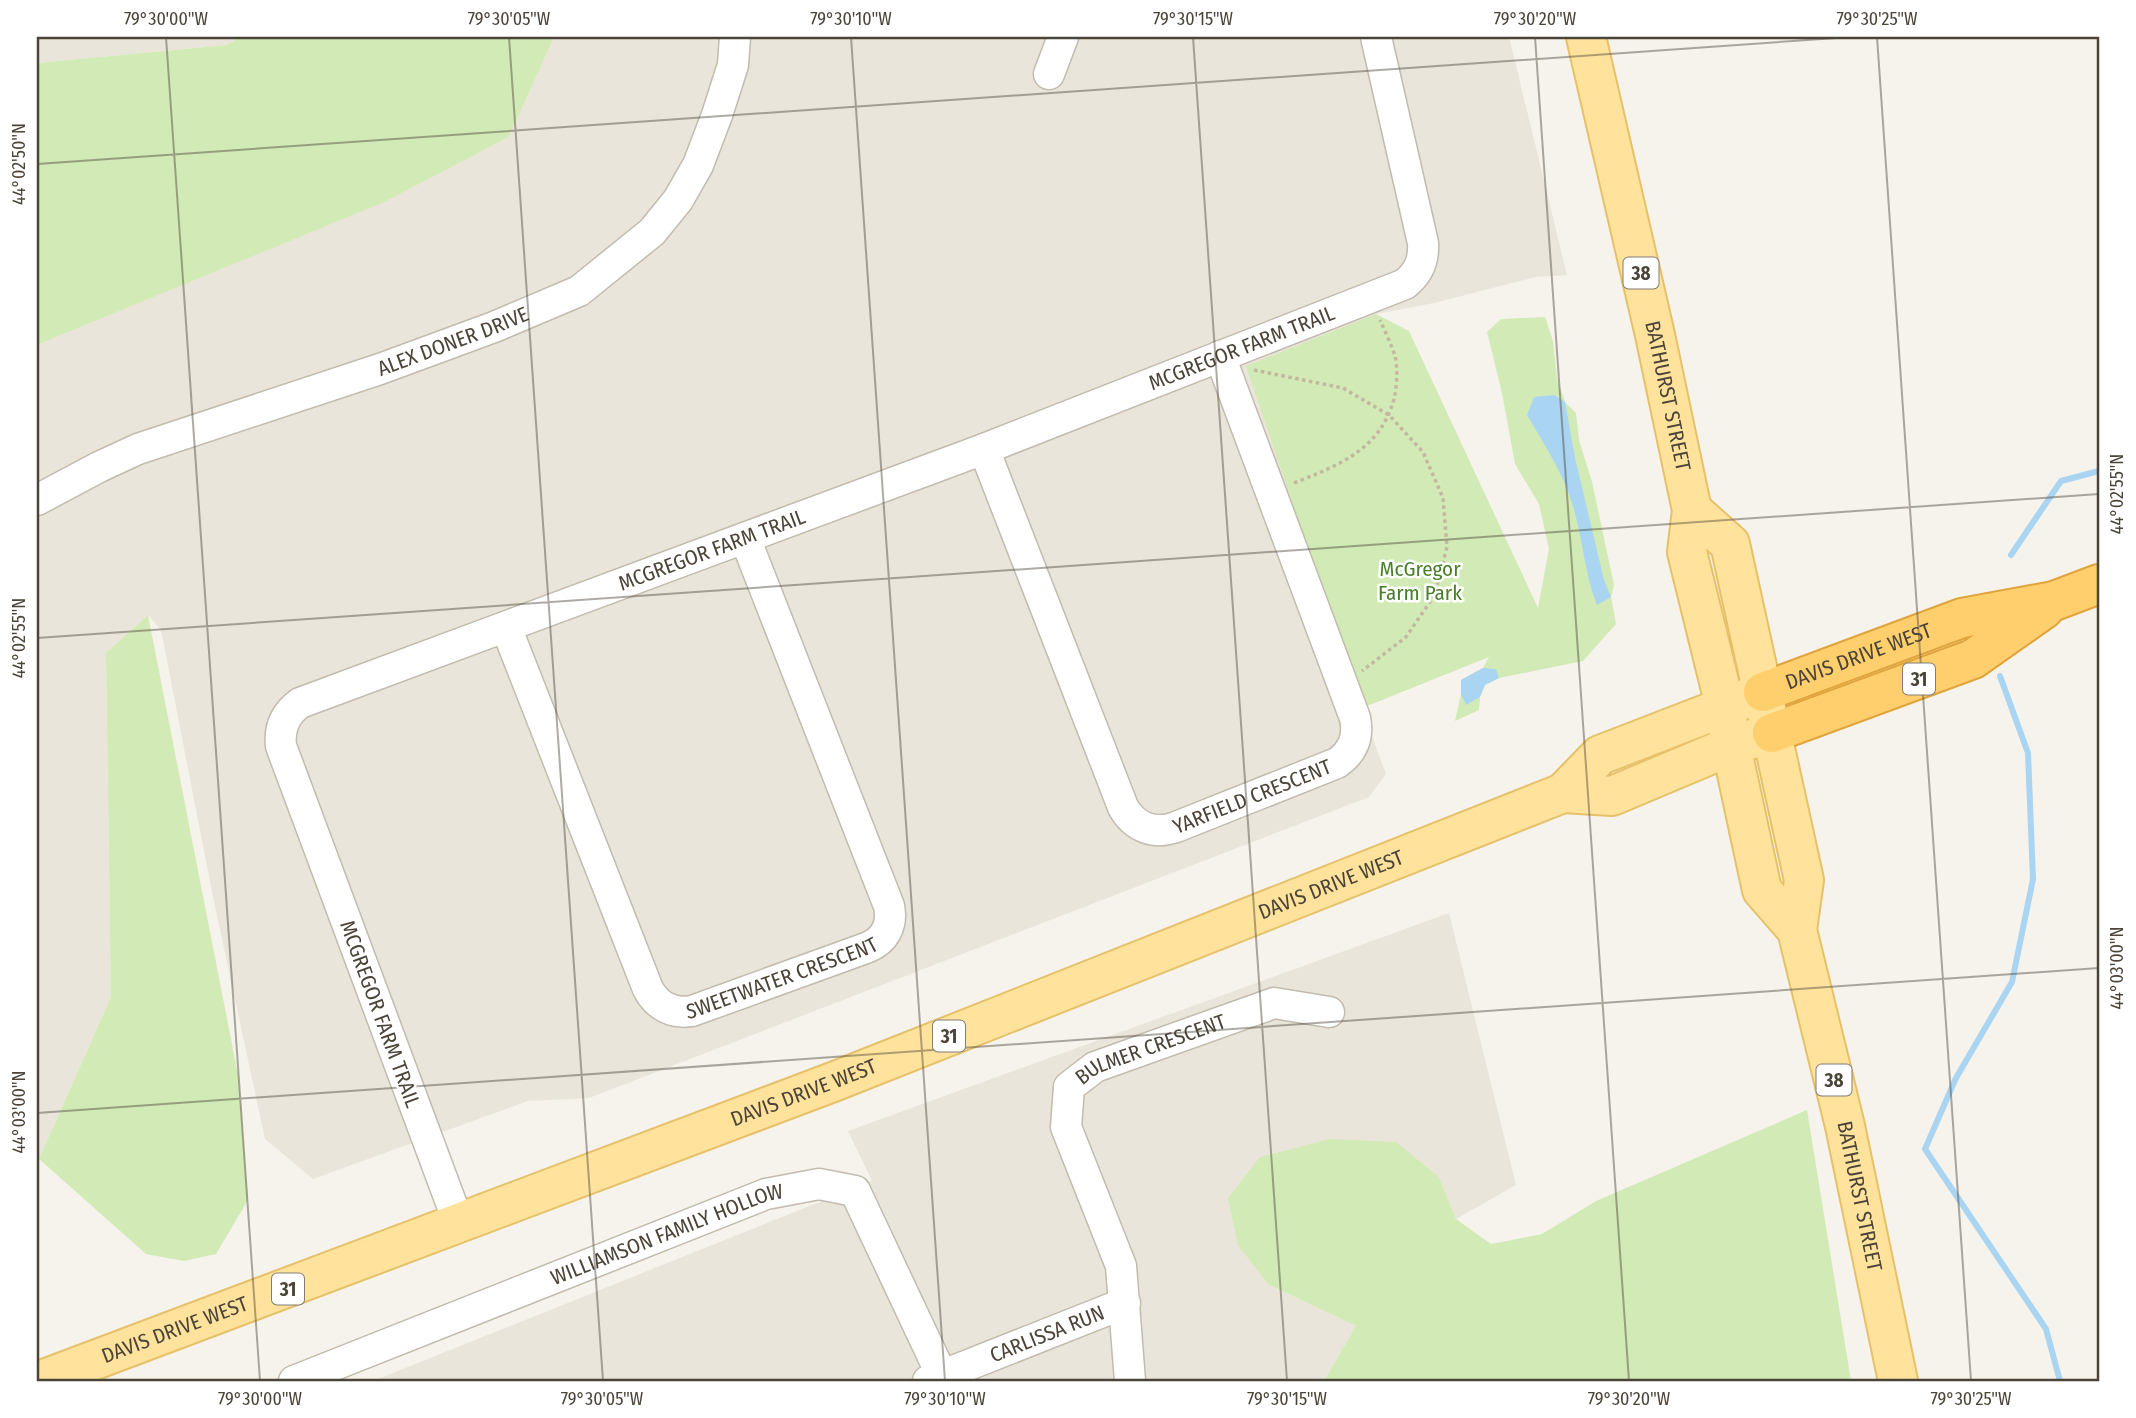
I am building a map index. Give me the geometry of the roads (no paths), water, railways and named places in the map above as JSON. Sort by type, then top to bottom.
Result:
[{"type":"highway","name":"DAVIS DRIVE WEST","points":[[1763,692],[1962,618],[2054,601],[2099,584]]},
{"type":"highway","name":"DAVIS DRIVE WEST","points":[[1772,733],[1973,659],[2054,601]]},
{"type":"main road","name":"BATHURST STREET","points":[[1586,37],[1655,335],[1692,510],[1687,552],[1726,706],[1731,746],[1762,890],[1797,930]]},
{"type":"main road","name":"BATHURST STREET","points":[[1692,510],[1730,544],[1804,880],[1797,930],[1845,1126],[1898,1381]]},
{"type":"main road","name":"DAVIS DRIVE WEST","points":[[39,1381],[833,1082],[1563,793],[1600,755],[1763,692]]},
{"type":"main road","name":"DAVIS DRIVE WEST","points":[[1563,793],[1612,796],[1731,746],[1772,733]]},
{"type":"street","name":"ALEX DONER DRIVE","points":[[37,500],[138,449],[380,369],[494,327],[579,291],[652,232],[678,200],[698,166],[717,115],[733,65],[735,37]]},
{"type":"street","points":[[1049,74],[1063,37]]},
{"type":"street","name":"MCGREGOR FARM TRAIL","points":[[459,1224],[281,746],[280,736],[286,717],[300,703],[1222,360],[1396,289],[1409,280],[1419,268],[1424,253],[1423,237],[1376,37]]},
{"type":"street","name":"YARFIELD CRESCENT","points":[[984,449],[1123,807],[1139,825],[1157,831],[1170,829],[1340,761],[1352,748],[1357,731],[1355,718],[1222,360]]},
{"type":"street","name":"SWEETWATER CRESCENT","points":[[506,627],[648,989],[659,1003],[674,1010],[692,1011],[866,948],[877,943],[885,934],[890,924],[889,906],[745,538]]},
{"type":"street","name":"BULMER CRESCENT","points":[[1130,1381],[1121,1266],[1066,1127],[1069,1087],[1094,1067],[1274,1003],[1329,1012]]},
{"type":"street","name":"WILLIAMSON FAMILY HOLLOW","points":[[293,1381],[766,1194],[819,1184],[855,1191],[935,1379]]},
{"type":"street","name":"CARLISSA RUN","points":[[935,1379],[1125,1303]]},
{"type":"water","points":[[1554,395],[1565,402],[1575,458],[1604,580],[1611,597],[1597,605],[1568,491],[1527,415],[1534,397]]},
{"type":"water","points":[[1483,668],[1496,669],[1499,678],[1485,685],[1480,697],[1466,705],[1461,694],[1461,680]]},
{"type":"waterway","points":[[2011,555],[2061,481],[2099,471]]},
{"type":"waterway","points":[[2000,676],[2028,753],[2033,879],[2012,982],[1956,1078],[1925,1149],[2046,1329],[2060,1381]]},
{"type":"park label","name":"McGregor Farm Park","points":[[1420,581]]}]
